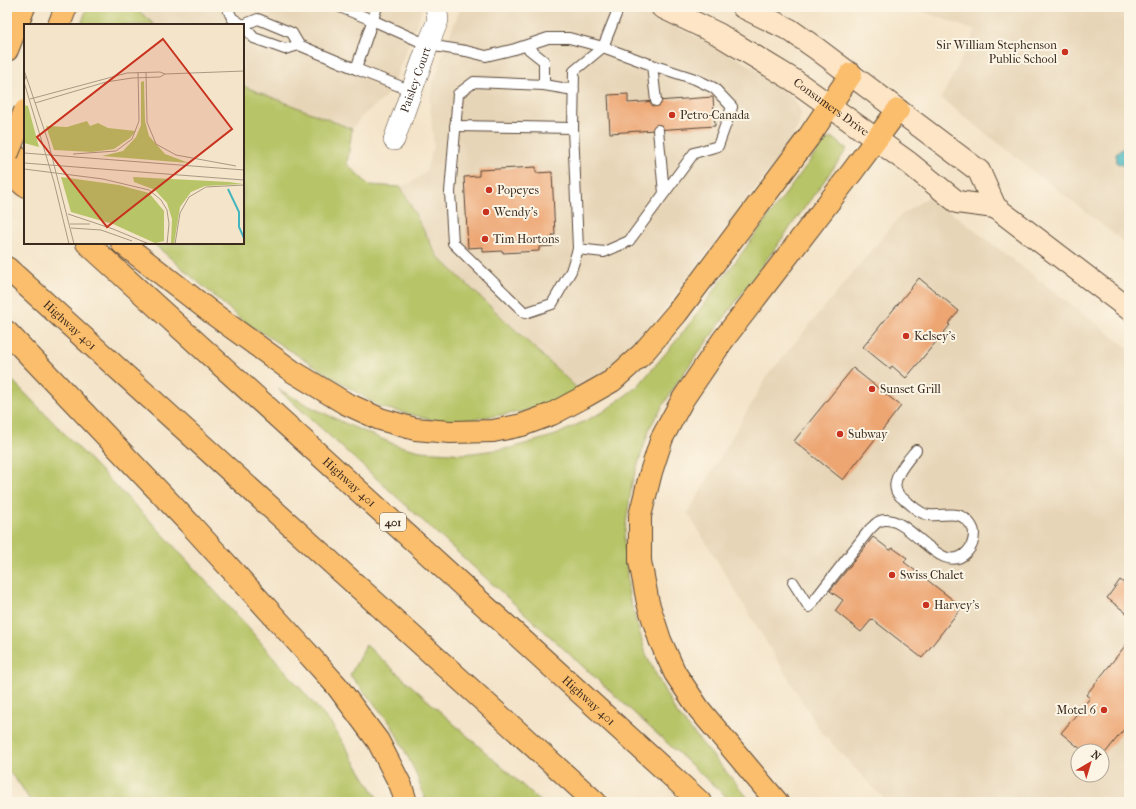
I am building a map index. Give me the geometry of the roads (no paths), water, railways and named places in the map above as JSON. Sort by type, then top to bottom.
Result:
[{"type":"main road","points":[[10,42],[24,7]]},
{"type":"main road","points":[[59,24],[66,7]]},
{"type":"main road","name":"Consumers Drive","points":[[662,7],[718,34],[795,81],[909,163],[957,202],[995,207]]},
{"type":"main road","name":"Consumers Drive","points":[[743,7],[790,30],[851,74],[978,171],[995,207],[1129,309]]},
{"type":"main road","points":[[123,244],[212,313],[292,371],[345,403],[380,420],[415,429],[450,432],[493,431],[522,425],[552,414],[612,381],[642,354],[677,313],[830,106],[851,74]]},
{"type":"main road","points":[[778,802],[754,776],[699,709],[675,673],[660,640],[648,603],[640,561],[640,516],[651,472],[662,438],[683,398],[723,340],[898,110]]},
{"type":"main road","points":[[7,155],[24,113]]},
{"type":"main road","points":[[7,148],[24,163]]},
{"type":"main road","points":[[7,170],[24,185]]},
{"type":"main road","name":"Highway 401","points":[[88,244],[700,802]]},
{"type":"main road","name":"Highway 401","points":[[7,268],[595,802]]},
{"type":"main road","points":[[7,332],[189,523],[336,686],[378,741],[401,786],[406,802]]},
{"type":"street","name":"Paisley Court","points":[[394,140],[428,45],[443,11]]},
{"type":"lane","points":[[227,7],[232,18],[242,24]]},
{"type":"lane","points":[[340,7],[428,45],[486,56],[548,38],[570,38],[603,47],[714,88],[732,107],[718,146],[694,153],[629,241],[604,252],[578,249]]},
{"type":"lane","points":[[356,69],[377,7]]},
{"type":"lane","points":[[574,90],[544,85],[474,82],[458,94],[450,192],[453,243],[525,313],[552,304],[571,271],[578,249],[572,128],[574,90],[574,71],[603,47],[620,7]]},
{"type":"lane","points":[[299,45],[285,49],[273,45],[254,38],[244,25],[258,19],[292,33],[299,45],[412,91]]},
{"type":"lane","points":[[524,46],[544,61],[544,85]]},
{"type":"lane","points":[[652,65],[656,101]]},
{"type":"lane","points":[[455,126],[572,128]]},
{"type":"lane","points":[[658,130],[664,193]]},
{"type":"lane","points":[[794,582],[809,607],[870,529],[879,521],[890,520],[899,524],[946,559],[958,558],[967,553],[974,542],[975,531],[967,519],[954,514],[929,515],[920,512],[898,494],[895,484],[899,473],[916,450]]},
{"type":"water","points":[[1123,148],[1129,151],[1129,168],[1117,163],[1116,154]]},
{"type":"place","name":"Sir William Stephenson Public School","points":[[1065,52]]},
{"type":"place","name":"Petro-Canada","points":[[672,115]]},
{"type":"place","name":"Popeyes","points":[[489,190]]},
{"type":"place","name":"Wendy's","points":[[486,212]]},
{"type":"place","name":"Tim Hortons","points":[[485,239]]},
{"type":"place","name":"Kelsey's","points":[[906,336]]},
{"type":"place","name":"Sunset Grill","points":[[872,389]]},
{"type":"place","name":"Subway","points":[[840,434]]},
{"type":"place","name":"Swiss Chalet","points":[[892,575]]},
{"type":"place","name":"Harvey's","points":[[926,605]]},
{"type":"place","name":"Motel 6","points":[[1104,710]]}]
